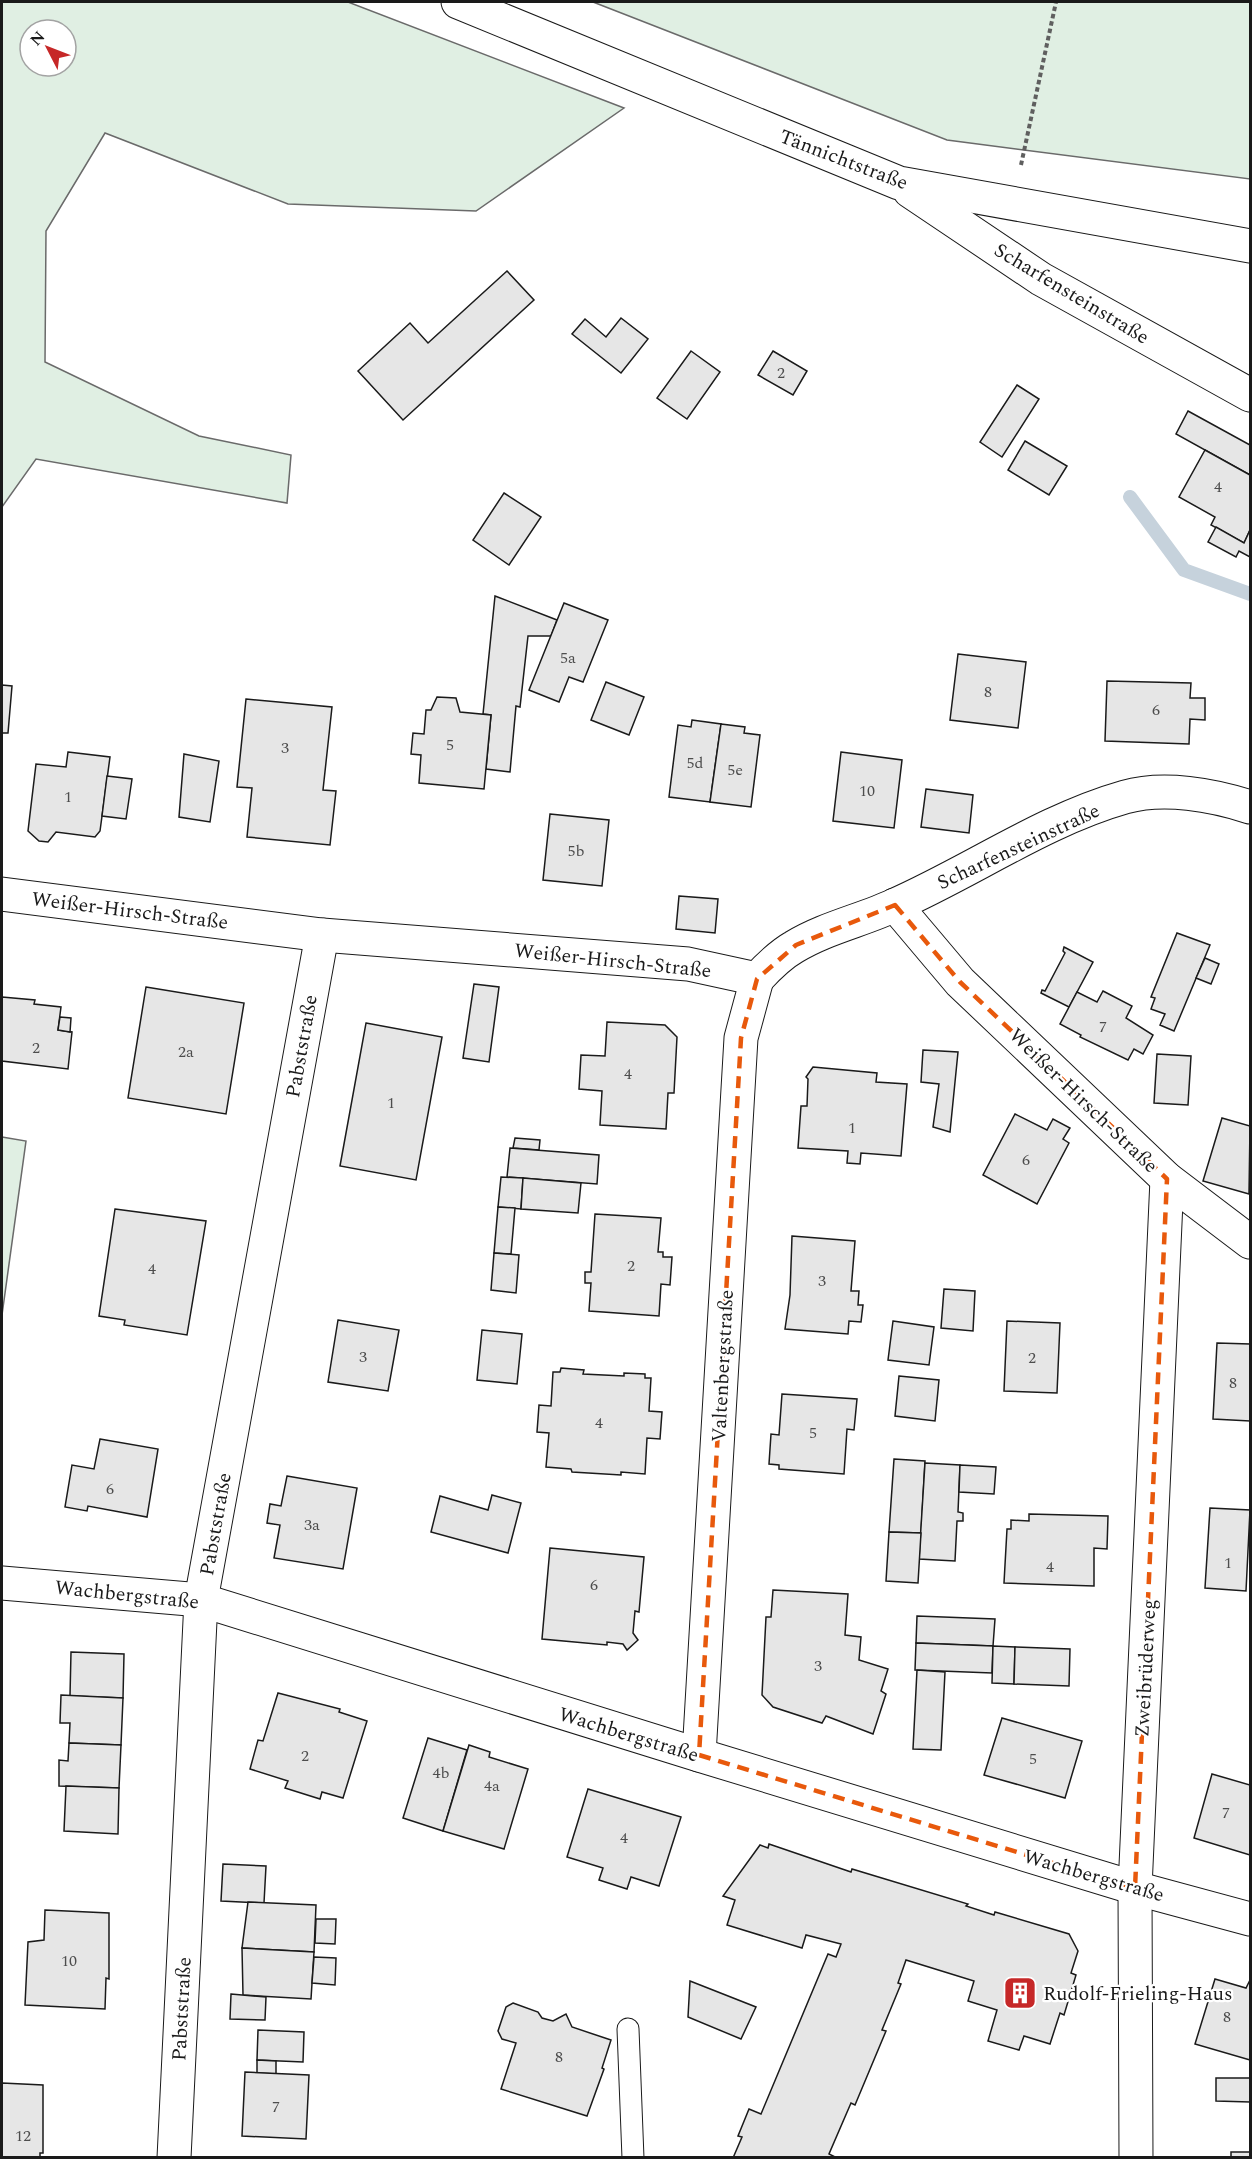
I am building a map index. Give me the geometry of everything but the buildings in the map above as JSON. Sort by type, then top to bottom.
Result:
[{"type":"street","name":"Tännichtstraße","points":[[458,2],[899,183],[1251,246]]},
{"type":"street","name":"Scharfensteinstraße","points":[[899,183],[1041,279],[1251,395]]},
{"type":"street","name":"Scharfensteinstraße","points":[[895,905],[1075,816],[1127,797],[1173,793],[1226,799],[1251,807]]},
{"type":"street","name":"Weißer-Hirsch-Straße","points":[[2,894],[322,935],[688,964],[757,979]]},
{"type":"street","points":[[757,979],[777,958],[796,945],[895,905]]},
{"type":"street","name":"Weißer-Hirsch-Straße","points":[[895,905],[960,982],[1167,1179],[1251,1242]]},
{"type":"street","name":"Pabststraße","points":[[174,2157],[201,1600],[322,935]]},
{"type":"street","name":"Valtenbergstraße","points":[[699,1755],[741,1038],[757,979]]},
{"type":"street","name":"Zweibrüderweg","points":[[1136,2157],[1135,1888],[1167,1179]]},
{"type":"street","name":"Wachbergstraße","points":[[2,1583],[201,1600],[1135,1888],[1251,1919]]},
{"type":"lane","points":[[628,2029],[633,2157]]},
{"type":"path","points":[[1013,205],[1056,2]]},
{"type":"highlighted area","points":[[895,905],[960,982],[1167,1179],[1135,1888],[699,1755],[741,1038],[757,979],[796,945]]},
{"type":"green space","points":[[2,2],[348,2],[624,108],[476,211],[288,204],[105,133],[46,231],[45,362],[199,436],[291,455],[287,503],[36,459],[2,507]]},
{"type":"green space","points":[[593,2],[1250,2],[1250,179],[947,140]]},
{"type":"green space","points":[[2,1137],[26,1141],[2,1315]]},
{"type":"waterway","points":[[1130,497],[1184,570],[1250,594]]},
{"type":"place","name":"Rudolf-Frieling-Haus","points":[[1020,1993]]}]
